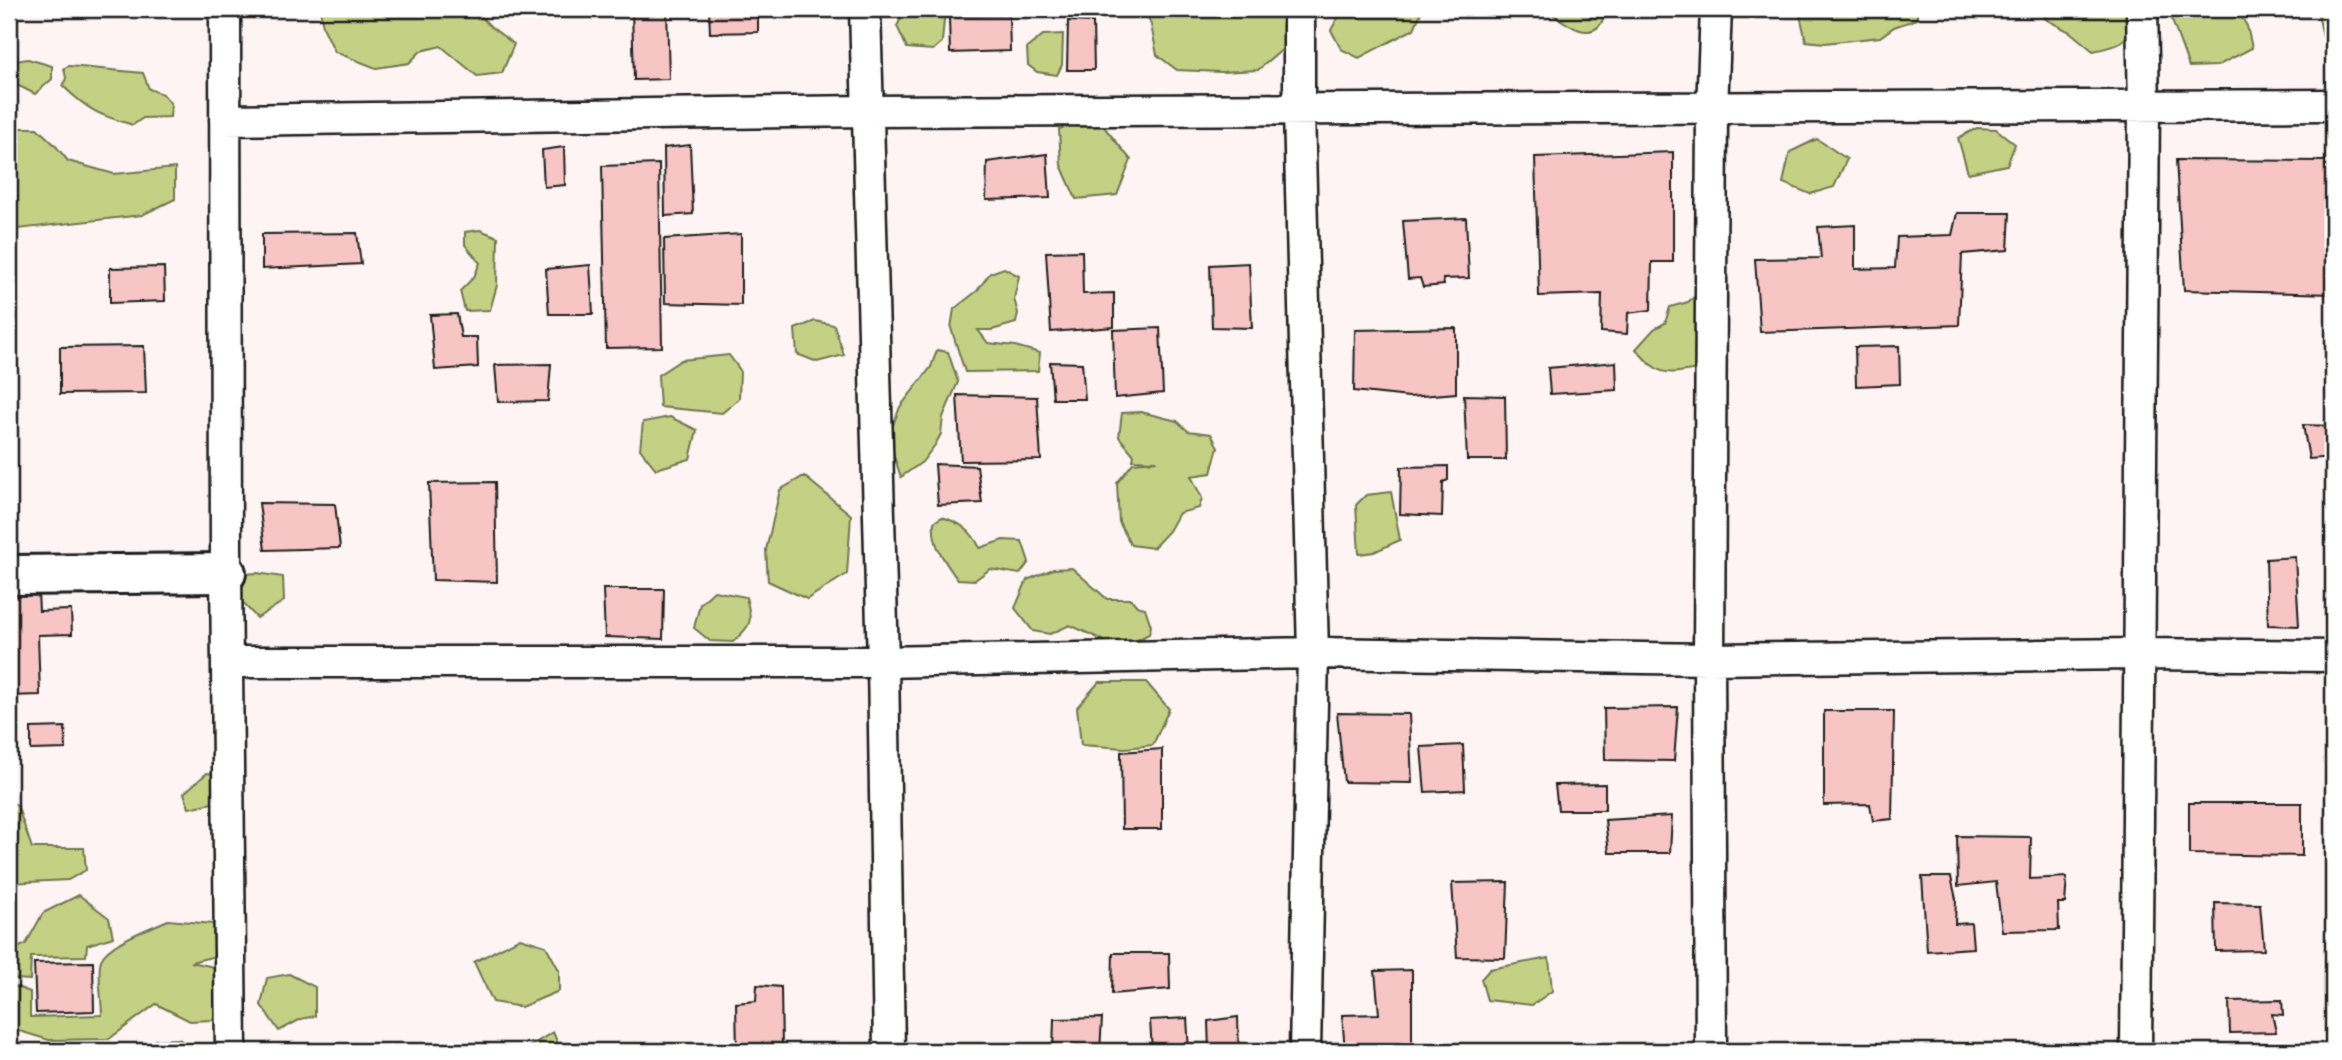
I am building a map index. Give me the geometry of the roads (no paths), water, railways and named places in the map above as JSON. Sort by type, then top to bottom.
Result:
[{"type":"street","points":[[225,9],[226,573],[231,1051]]},
{"type":"street","points":[[866,9],[883,662],[889,1051]]},
{"type":"street","points":[[1300,9],[1298,111],[1313,653],[1305,1051]]},
{"type":"street","points":[[1711,1051],[1709,659],[1712,109],[1716,9]]},
{"type":"street","points":[[2136,1051],[2143,9]]},
{"type":"street","points":[[225,120],[867,111],[2333,105]]},
{"type":"street","points":[[9,575],[226,573]]},
{"type":"street","points":[[227,662],[883,662],[1313,653],[1709,659],[2139,654],[2333,656]]}]
